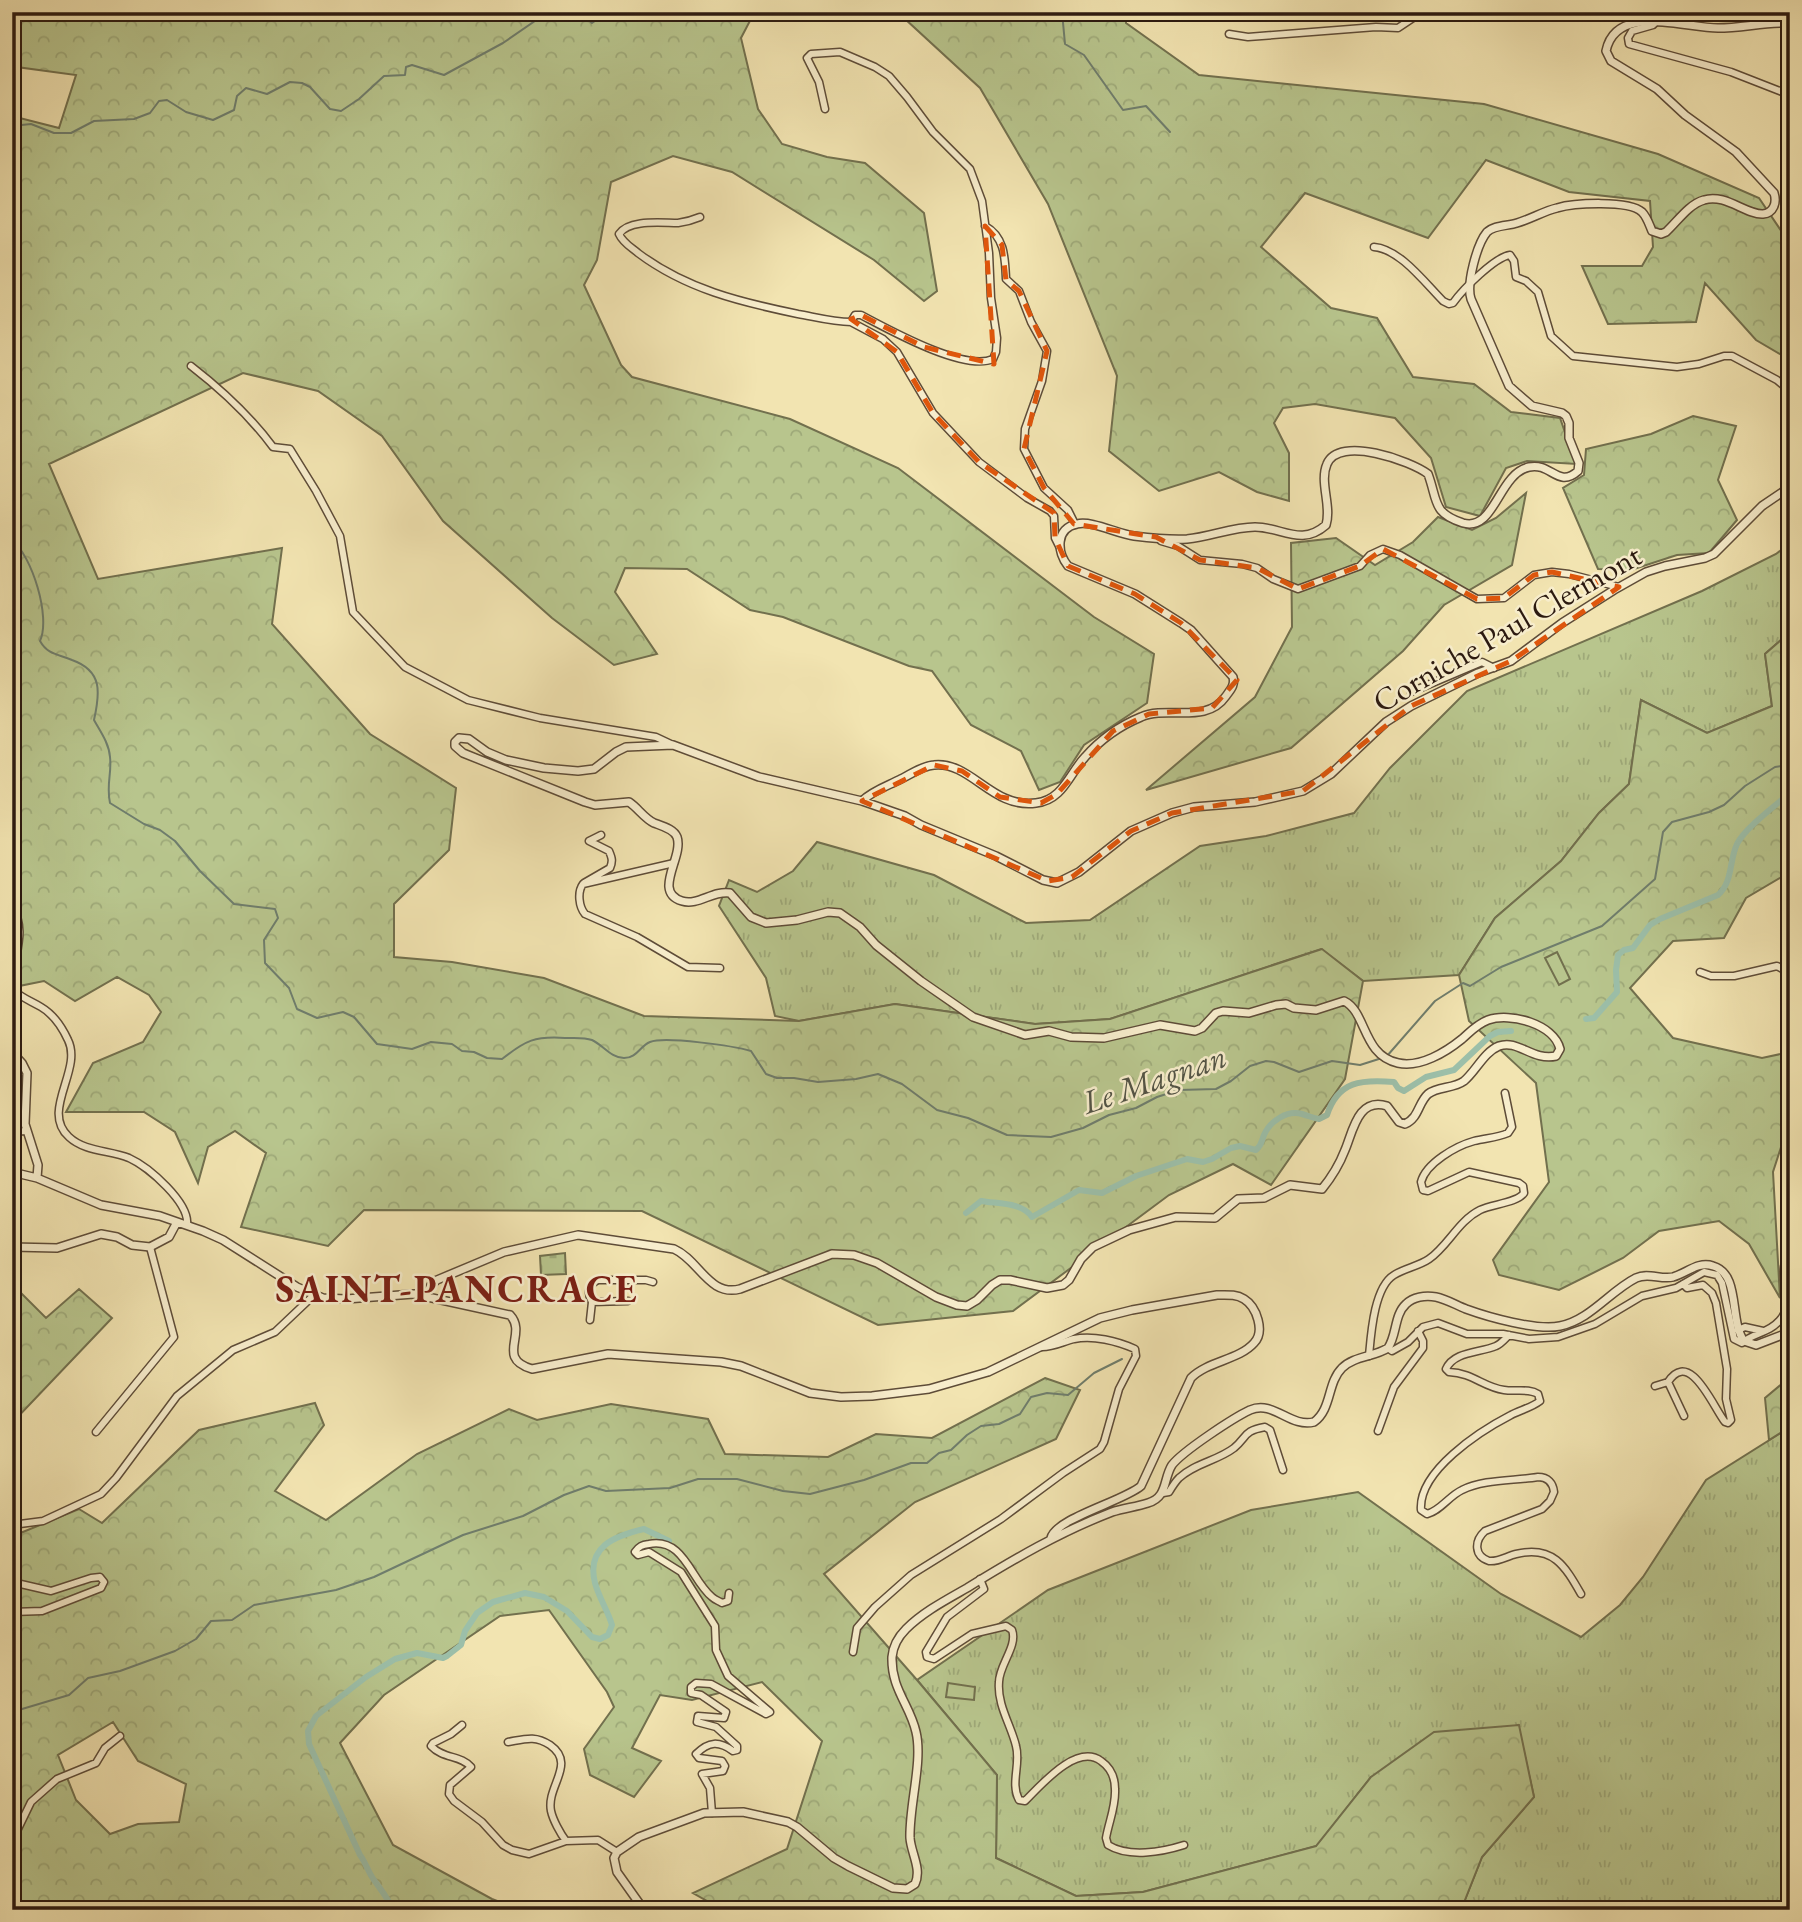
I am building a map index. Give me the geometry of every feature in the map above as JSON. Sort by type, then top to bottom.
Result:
[{"type":"street","points":[[1229,34],[1248,37],[1319,30],[1398,28],[1422,12]]},
{"type":"street","points":[[1059,546],[1062,535],[1075,524],[1090,525],[1120,534],[1186,539],[1254,527],[1303,536],[1321,529],[1328,519],[1325,473],[1332,457],[1340,452],[1371,452],[1420,468],[1429,474],[1434,500],[1440,512],[1474,524],[1484,519],[1507,482],[1529,467],[1541,467],[1563,478],[1571,477],[1578,471],[1579,463],[1569,438],[1566,416],[1532,405],[1509,386],[1485,335],[1468,287],[1487,232],[1556,208],[1588,204],[1634,208],[1644,215],[1652,231],[1661,234],[1694,205],[1706,199],[1724,201],[1763,214],[1774,206],[1774,193],[1736,152],[1685,115],[1657,89],[1611,61],[1606,51],[1614,34],[1633,23],[1656,22],[1716,28],[1790,23]]},
{"type":"street","points":[[1656,22],[1653,26],[1632,31],[1628,38],[1629,44],[1731,72],[1790,95]]},
{"type":"street","points":[[825,109],[819,82],[807,62],[808,55],[840,52],[889,76],[933,132],[970,169],[982,201],[997,338],[996,352],[993,359],[982,362],[939,353],[861,315],[852,317],[851,322]]},
{"type":"street","points":[[191,366],[227,396],[263,432],[273,447],[290,449],[340,536],[353,612],[405,667],[468,700],[540,718],[656,737],[759,777],[862,801],[924,767],[934,765],[962,771],[1000,797],[1028,804],[1041,803],[1057,794],[1085,756],[1120,727],[1149,714],[1192,713],[1212,708],[1223,701],[1234,685],[1233,677],[1191,630],[1135,594],[1068,566],[1061,558],[1055,538],[1054,516],[1050,511],[1027,498],[979,462],[933,413],[897,352],[883,339],[851,322],[757,306],[699,288],[652,264],[623,241],[619,234],[628,227],[664,222],[678,223],[700,217]]},
{"type":"street","points":[[985,226],[1002,244],[1006,279],[1019,291],[1031,322],[1047,351],[1042,381],[1025,429],[1026,458],[1044,488],[1068,510],[1075,524]]},
{"type":"street","points":[[1374,247],[1384,248],[1396,255],[1446,303],[1453,303],[1503,257],[1510,255],[1514,261],[1516,277],[1527,281],[1538,292],[1551,336],[1573,356],[1677,367],[1699,365],[1724,356],[1732,356],[1777,380],[1790,391]]},
{"type":"street","name":"Corniche Paul Clermont","points":[[862,801],[905,816],[1043,880],[1061,882],[1095,861],[1132,831],[1163,816],[1194,807],[1255,802],[1303,791],[1331,774],[1386,722],[1411,705],[1478,673],[1511,661],[1562,623],[1646,572],[1714,554],[1762,506],[1790,487]]},
{"type":"street","points":[[1156,537],[1199,560],[1257,568],[1273,579],[1298,589],[1360,566],[1370,555],[1383,549],[1400,555],[1477,599],[1504,598],[1534,575],[1552,572],[1619,587]]},
{"type":"street","points":[[1411,692],[1482,662],[1494,668]]},
{"type":"street","points":[[426,1296],[427,1290],[437,1280],[504,1252],[582,1235],[674,1249],[683,1253],[715,1286],[725,1290],[740,1289],[832,1254],[866,1257],[923,1291],[962,1306],[972,1304],[992,1284],[1005,1279],[1042,1287],[1059,1286],[1069,1280],[1081,1259],[1093,1247],[1129,1230],[1176,1217],[1216,1218],[1238,1199],[1264,1198],[1290,1185],[1322,1189],[1343,1153],[1354,1123],[1367,1107],[1377,1104],[1387,1106],[1399,1122],[1405,1124],[1415,1117],[1425,1097],[1431,1092],[1464,1081],[1491,1051],[1501,1045],[1515,1045],[1537,1057],[1556,1056],[1560,1049],[1555,1037],[1541,1027],[1525,1021],[1501,1018],[1490,1019],[1479,1025],[1460,1041],[1429,1059],[1397,1063],[1372,1046],[1354,1010],[1344,1001],[1316,1010],[1303,1010],[1286,1004],[1249,1013],[1223,1011],[1216,1013],[1202,1028],[1195,1031],[1154,1025],[1104,1038],[1089,1038],[1071,1037],[1058,1032],[1025,1035],[1008,1031],[973,1017],[920,981],[876,945],[860,927],[840,913],[828,912],[797,920],[766,923],[751,917],[730,893],[714,893],[688,902],[675,898],[669,891],[668,883],[674,863],[677,836],[673,831],[645,817],[633,804],[624,802],[594,805],[565,796],[463,752],[457,749],[455,742],[457,738],[464,737],[487,752],[506,760],[544,768],[578,771],[594,769],[621,749],[673,745]]},
{"type":"street","points":[[601,835],[589,841],[609,851],[612,860],[610,868],[586,879],[580,888],[580,905],[585,914],[637,937],[688,967],[720,968]]},
{"type":"street","points":[[583,884],[674,863]]},
{"type":"street","points":[[12,905],[21,926],[13,990],[21,998],[42,1008],[60,1024],[70,1042],[73,1059],[64,1086],[58,1120],[66,1135],[80,1145],[128,1158],[146,1168],[184,1208],[187,1225]]},
{"type":"street","points":[[1700,972],[1711,976],[1734,976],[1777,966],[1790,973]]},
{"type":"street","points":[[12,1052],[27,1073],[26,1131],[38,1166],[37,1178]]},
{"type":"street","points":[[1369,1356],[1374,1316],[1381,1293],[1389,1279],[1429,1259],[1475,1213],[1492,1205],[1518,1200],[1524,1193],[1523,1186],[1519,1183],[1477,1172],[1462,1174],[1429,1191],[1423,1189],[1421,1182],[1428,1169],[1458,1148],[1508,1133],[1512,1127],[1505,1093]]},
{"type":"street","points":[[12,1132],[26,1131]]},
{"type":"street","points":[[12,1172],[37,1178],[101,1205],[149,1213],[187,1225],[223,1240],[313,1296],[335,1299],[400,1294],[426,1296],[513,1317],[517,1328],[513,1355],[523,1366],[532,1369],[608,1354],[721,1362],[741,1366],[803,1391],[832,1396],[872,1396],[929,1389],[988,1372],[1100,1318],[1217,1295],[1247,1300],[1256,1313],[1259,1332],[1256,1340],[1249,1347],[1198,1371],[1191,1378],[1142,1486],[1129,1496],[1101,1506],[1056,1529],[1051,1538]]},
{"type":"street","points":[[12,1247],[57,1248],[101,1234],[117,1237],[132,1245],[150,1247],[169,1237],[177,1222]]},
{"type":"street","points":[[96,1432],[174,1337],[150,1247]]},
{"type":"street","points":[[1388,1348],[1392,1351],[1398,1349],[1423,1327],[1438,1323],[1467,1334],[1510,1335],[1529,1339],[1558,1338],[1595,1324],[1642,1297],[1683,1284],[1699,1273],[1708,1272],[1717,1275],[1725,1290],[1734,1339],[1739,1343],[1776,1324],[1786,1312],[1789,1302],[1784,1267],[1790,1252]]},
{"type":"street","points":[[1163,1493],[1168,1472],[1178,1459],[1224,1425],[1250,1410],[1269,1409],[1297,1423],[1314,1422],[1324,1412],[1339,1370],[1354,1360],[1388,1348],[1403,1306],[1418,1297],[1438,1297],[1483,1314],[1524,1323],[1561,1326],[1598,1307],[1619,1289],[1641,1276],[1670,1278],[1705,1264],[1719,1268],[1727,1277],[1738,1330],[1744,1341],[1756,1345],[1790,1332]]},
{"type":"street","points":[[590,1320],[591,1284],[598,1280],[653,1282]]},
{"type":"street","points":[[1655,1387],[1668,1382],[1680,1371],[1691,1374],[1705,1391],[1722,1420],[1730,1422],[1726,1399],[1727,1369],[1714,1297],[1703,1285],[1687,1288],[1683,1284]]},
{"type":"street","points":[[12,1525],[43,1521],[101,1494],[177,1396],[233,1350],[275,1332],[313,1296]]},
{"type":"street","points":[[592,1302],[628,1301]]},
{"type":"street","points":[[1736,1320],[1765,1331]]},
{"type":"street","points":[[1738,1330],[1745,1327],[1755,1328]]},
{"type":"street","points":[[1378,1431],[1394,1387],[1423,1348],[1418,1331]]},
{"type":"street","points":[[1510,1335],[1496,1346],[1455,1359],[1446,1369],[1449,1373],[1465,1373],[1499,1389],[1533,1391],[1538,1394],[1540,1401],[1501,1421],[1433,1474],[1423,1490],[1421,1510],[1427,1514],[1432,1513],[1450,1497],[1473,1486],[1546,1478],[1552,1483],[1554,1492],[1545,1507],[1485,1531],[1479,1537],[1477,1549],[1479,1555],[1489,1561],[1524,1553],[1548,1554],[1568,1571],[1581,1594]]},
{"type":"street","points":[[853,1652],[857,1628],[875,1607],[911,1575],[1001,1519],[1095,1453],[1102,1445],[1119,1390],[1136,1356],[1135,1349],[1095,1338],[1077,1338],[1050,1347],[1039,1346]]},
{"type":"street","points":[[1668,1382],[1684,1416]]},
{"type":"street","points":[[644,1910],[617,1872],[614,1858],[617,1852],[639,1837],[696,1816],[712,1813],[743,1812],[788,1822],[834,1858],[893,1888],[907,1889],[915,1884],[917,1870],[910,1839],[917,1738],[893,1673],[893,1649],[898,1639],[916,1621],[980,1579],[1051,1538],[1115,1511],[1148,1503],[1168,1492],[1179,1478],[1236,1446],[1242,1436],[1256,1428],[1265,1427],[1270,1430],[1283,1470]]},
{"type":"street","points":[[712,1813],[710,1788],[702,1775],[706,1772],[723,1771],[725,1766],[722,1761],[699,1758],[696,1754],[714,1742],[722,1743],[733,1751],[737,1746],[716,1727],[697,1721],[698,1716],[724,1718],[726,1713],[701,1695],[691,1693],[691,1687],[696,1683],[711,1684],[766,1714],[770,1712],[728,1676],[716,1650],[715,1626],[681,1572],[649,1552],[638,1555],[635,1552],[643,1545],[654,1542],[669,1545],[679,1553],[711,1597],[722,1603],[728,1601],[729,1593]]},
{"type":"street","points":[[12,1582],[51,1591],[91,1578],[100,1577],[104,1582],[101,1588],[42,1611],[12,1612]]},
{"type":"street","points":[[980,1579],[984,1589],[947,1617],[926,1652],[927,1657],[934,1659],[972,1634],[1006,1626],[1012,1630],[1013,1640],[998,1685],[1016,1745],[1015,1788],[1018,1800],[1025,1801],[1076,1757],[1089,1755],[1103,1762],[1114,1777],[1116,1792],[1106,1838],[1108,1845],[1139,1852],[1156,1852],[1184,1845]]},
{"type":"street","points":[[462,1725],[431,1746],[445,1756],[465,1761],[471,1766],[450,1785],[449,1794],[454,1801],[482,1822],[503,1845],[529,1854],[566,1841],[598,1840],[617,1852]]},
{"type":"street","points":[[12,1836],[15,1835],[31,1802],[57,1779],[96,1763],[105,1748],[120,1736]]},
{"type":"street","points":[[508,1742],[534,1737],[557,1750],[563,1760],[551,1798],[551,1811],[566,1841]]},
{"type":"highlighted area","points":[[985,226],[1002,245],[1006,280],[1019,291],[1047,351],[1024,449],[1044,488],[1074,524],[1156,537],[1200,560],[1257,568],[1298,589],[1360,566],[1383,549],[1477,599],[1504,598],[1534,575],[1552,572],[1619,587],[1511,661],[1411,706],[1303,791],[1172,813],[1131,831],[1072,877],[1048,881],[862,801],[934,765],[962,771],[1000,797],[1041,803],[1057,794],[1113,731],[1149,714],[1212,708],[1237,680],[1181,623],[1135,594],[1068,566],[1055,538],[1054,513],[979,462],[933,413],[897,352],[851,319],[861,315],[924,347],[994,364]]},
{"type":"green space","points":[[14,12],[761,12],[753,15],[741,38],[758,109],[782,144],[827,157],[865,163],[924,213],[937,291],[924,301],[874,260],[732,172],[673,156],[611,182],[597,260],[584,285],[621,365],[632,377],[790,419],[898,468],[1094,617],[1154,654],[1147,703],[1084,745],[1060,782],[1039,790],[1021,751],[971,725],[932,671],[909,666],[783,617],[750,610],[687,569],[625,568],[615,592],[657,654],[614,665],[552,618],[443,521],[382,436],[318,391],[243,373],[49,464],[98,579],[282,548],[272,624],[370,734],[456,788],[449,850],[394,904],[394,957],[452,962],[544,978],[644,1016],[799,1021],[895,1004],[1035,1024],[1110,1019],[1322,949],[1363,981],[1345,1079],[1271,1185],[1233,1164],[1169,1195],[1013,1311],[878,1325],[642,1211],[364,1210],[328,1246],[241,1227],[266,1153],[235,1131],[208,1147],[198,1183],[175,1132],[144,1112],[66,1112],[93,1063],[143,1042],[161,1012],[149,995],[117,977],[75,1001],[44,981],[19,986],[12,973],[12,116],[59,128],[76,75],[17,67]]},
{"type":"green space","points":[[880,12],[1126,12],[1126,23],[1199,75],[1484,104],[1658,154],[1759,198],[1790,240],[1790,360],[1756,340],[1705,283],[1696,322],[1608,324],[1582,266],[1642,266],[1653,247],[1650,201],[1569,192],[1486,160],[1428,238],[1305,193],[1261,247],[1331,308],[1377,318],[1413,377],[1474,384],[1511,412],[1560,418],[1576,464],[1527,461],[1506,468],[1480,516],[1446,507],[1431,458],[1395,418],[1315,404],[1283,408],[1274,423],[1289,453],[1289,501],[1257,492],[1219,472],[1159,491],[1109,451],[1117,376],[1048,204],[980,88],[905,19]]},
{"type":"green space","points":[[1693,416],[1736,426],[1718,480],[1737,520],[1709,553],[1677,555],[1631,570],[1598,569],[1563,488],[1584,475],[1586,449],[1651,434]]},
{"type":"green space","points":[[1526,493],[1512,565],[1444,605],[1403,651],[1291,748],[1146,790],[1255,697],[1292,627],[1291,543],[1336,538],[1375,565],[1413,542],[1438,517],[1472,530],[1496,518]]},
{"type":"green space","points":[[1790,543],[1790,632],[1765,654],[1772,706],[1707,733],[1641,700],[1629,784],[1599,813],[1561,861],[1495,918],[1459,975],[1363,981],[1321,949],[1110,1019],[1035,1024],[895,1004],[799,1021],[775,1016],[766,978],[719,906],[729,880],[757,892],[793,871],[817,842],[934,875],[1026,923],[1090,920],[1200,846],[1266,836],[1354,813],[1390,768],[1467,691],[1702,591],[1776,554]]},
{"type":"green space","points":[[1790,632],[1790,872],[1746,898],[1724,938],[1673,941],[1630,988],[1673,1038],[1762,1058],[1790,1052],[1790,1119],[1773,1172],[1780,1298],[1749,1244],[1719,1221],[1659,1231],[1623,1258],[1559,1290],[1499,1275],[1493,1260],[1549,1182],[1536,1083],[1469,1021],[1459,975],[1495,918],[1561,861],[1599,813],[1629,784],[1641,700],[1707,733],[1772,706],[1765,654]]},
{"type":"green space","points":[[1557,952],[1570,979],[1559,985],[1545,958]]},
{"type":"green space","points":[[565,1253],[566,1274],[541,1275],[540,1256]]},
{"type":"green space","points":[[12,1284],[46,1318],[79,1289],[112,1318],[12,1423]]},
{"type":"green space","points":[[1790,1377],[1790,1427],[1769,1440],[1765,1398]]},
{"type":"green space","points":[[1045,1378],[1080,1390],[1056,1439],[915,1502],[824,1574],[997,1775],[996,1858],[1076,1896],[1143,1892],[1316,1846],[1371,1777],[1434,1732],[1519,1725],[1534,1797],[1482,1857],[1461,1910],[792,1910],[784,1907],[780,1910],[723,1910],[693,1893],[787,1849],[822,1741],[762,1682],[692,1700],[660,1695],[632,1748],[661,1761],[634,1797],[590,1775],[584,1749],[614,1707],[607,1692],[549,1610],[500,1616],[384,1695],[340,1743],[393,1845],[492,1899],[521,1910],[12,1910],[12,1599],[19,1597],[18,1534],[79,1509],[102,1523],[199,1430],[315,1403],[324,1425],[275,1491],[326,1520],[417,1454],[509,1409],[537,1420],[611,1404],[708,1419],[725,1454],[828,1457],[876,1434],[932,1438]],"holes":[[[113,1722],[138,1761],[186,1784],[179,1822],[138,1824],[110,1834],[76,1800],[58,1755]]]},
{"type":"green space","points":[[1790,1427],[1790,1910],[1461,1910],[1482,1857],[1534,1797],[1518,1725],[1371,1777],[1317,1846],[1143,1892],[1076,1896],[996,1858],[997,1775],[917,1680],[1048,1590],[1251,1510],[1358,1492],[1501,1594],[1581,1637],[1620,1605],[1643,1577],[1706,1480]]},
{"type":"green space","points":[[948,1683],[975,1687],[974,1700],[946,1697]]},
{"type":"waterway","points":[[12,126],[31,124],[54,133],[71,133],[94,121],[134,119],[150,113],[159,101],[167,100],[186,112],[213,120],[234,110],[237,96],[246,88],[267,94],[290,82],[310,87],[330,109],[341,111],[384,76],[405,75],[406,67],[412,65],[444,75],[503,43],[548,12]]},
{"type":"waterway","points":[[580,12],[592,23],[608,12]]},
{"type":"waterway","points":[[1062,12],[1065,44],[1084,55],[1123,110],[1146,106],[1170,132]]},
{"type":"waterway","name":"Le Magnan","points":[[12,540],[26,559],[38,588],[43,617],[40,641],[50,652],[89,670],[97,684],[94,720],[106,742],[110,757],[110,803],[175,841],[200,871],[234,904],[275,909],[278,918],[264,940],[265,963],[289,988],[297,1009],[317,1018],[343,1012],[354,1017],[377,1044],[412,1049],[431,1042],[452,1044],[462,1051],[502,1059],[525,1043],[546,1038],[589,1039],[615,1056],[624,1058],[658,1040],[716,1044],[751,1051],[766,1074],[777,1078],[818,1082],[878,1074],[902,1084],[937,1110],[968,1118],[1007,1135],[1051,1137],[1083,1128],[1109,1115],[1136,1108],[1179,1090],[1216,1089],[1250,1066],[1266,1061],[1299,1072],[1332,1061],[1360,1065],[1382,1058]]},
{"type":"waterway","name":"Le Magnan","points":[[1387,1056],[1435,1001],[1463,983],[1470,986],[1501,967],[1602,926],[1655,879],[1663,832],[1672,822],[1724,805],[1745,786],[1775,767],[1790,765]]},
{"type":"waterway","points":[[1586,1019],[1594,1018],[1617,992],[1618,955],[1633,948],[1650,925],[1718,895],[1726,884],[1741,838],[1790,793]]},
{"type":"waterway","points":[[966,1213],[981,1201],[1016,1206],[1032,1217],[1079,1190],[1102,1193],[1136,1176],[1187,1159],[1203,1162],[1240,1146],[1256,1150],[1270,1125],[1285,1115],[1296,1113],[1319,1119],[1327,1115],[1338,1095],[1362,1082],[1394,1082],[1404,1091],[1426,1077],[1454,1070],[1490,1036],[1511,1031]]},
{"type":"waterway","points":[[12,1712],[69,1695],[88,1678],[120,1671],[175,1651],[196,1639],[211,1621],[232,1620],[254,1605],[336,1590],[374,1577],[463,1535],[523,1516],[564,1495],[589,1486],[606,1491],[670,1488],[698,1479],[737,1479],[783,1491],[810,1494],[864,1480],[911,1463],[927,1463],[939,1453],[951,1450],[981,1426],[999,1424],[1020,1414],[1031,1397],[1047,1393],[1068,1395],[1094,1373],[1122,1359]]},
{"type":"waterway","points":[[393,1910],[360,1855],[309,1744],[308,1731],[316,1716],[366,1677],[395,1659],[417,1653],[443,1658],[447,1656],[461,1645],[465,1631],[477,1613],[493,1602],[525,1593],[544,1597],[567,1611],[592,1637],[600,1639],[608,1635],[612,1625],[595,1583],[593,1571],[599,1552],[622,1535],[644,1529],[669,1541]]},
{"type":"district","name":"SAINT-PANCRACE","points":[[457,1288]]}]
